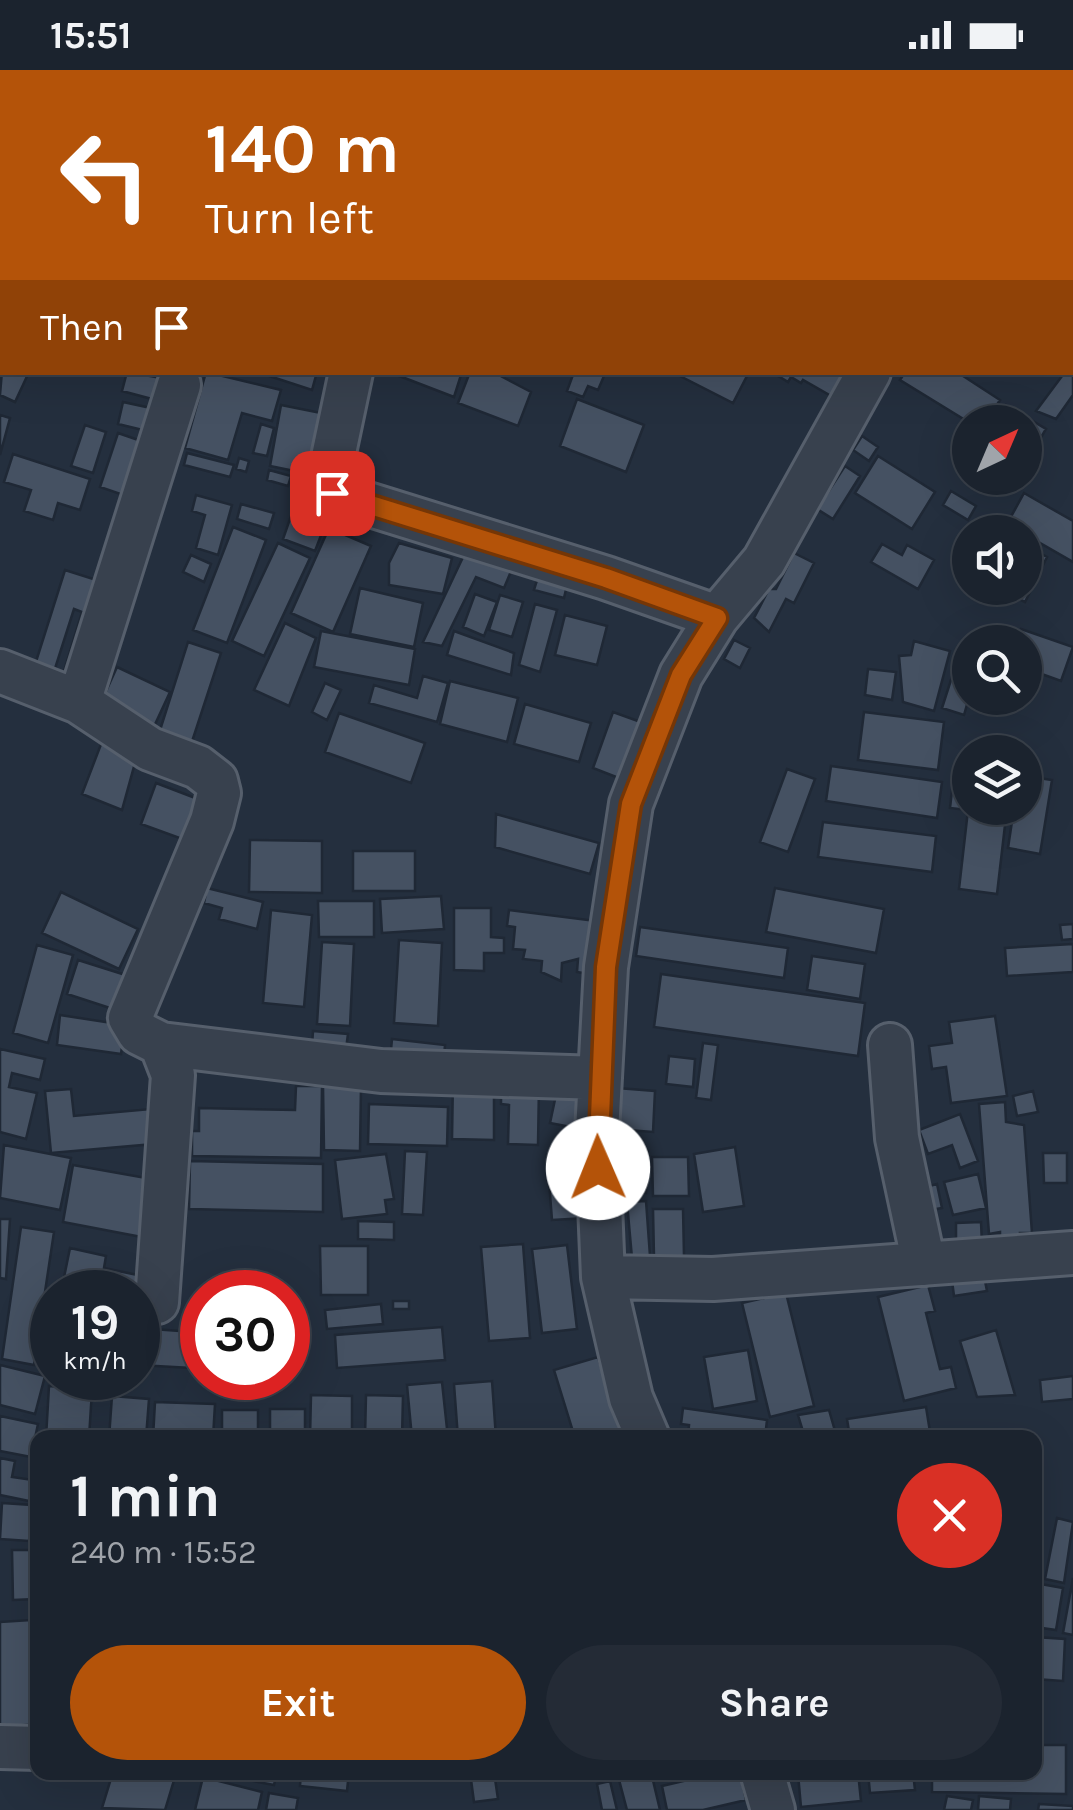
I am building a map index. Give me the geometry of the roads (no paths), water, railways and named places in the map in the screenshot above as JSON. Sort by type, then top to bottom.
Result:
[{"type":"street","points":[[350,375],[328,481],[332,493],[606,578],[717,618]]},
{"type":"street","points":[[645,1430],[631,1398],[603,1277],[600,1078],[606,967],[631,804],[681,675],[717,618],[764,562],[867,375]]},
{"type":"street","points":[[79,702],[179,385]]},
{"type":"street","points":[[0,672],[79,702],[150,749],[198,767],[216,781],[219,793],[212,821],[130,1018],[139,1034],[161,1044],[381,1071],[600,1078]]},
{"type":"street","points":[[160,1274],[174,1075],[161,1044]]},
{"type":"street","points":[[890,1045],[897,1138],[924,1264]]},
{"type":"street","points":[[603,1277],[713,1278],[807,1268],[1073,1254]]},
{"type":"street","points":[[0,1747],[30,1748]]},
{"type":"street","points":[[764,1780],[773,1810]]}]
